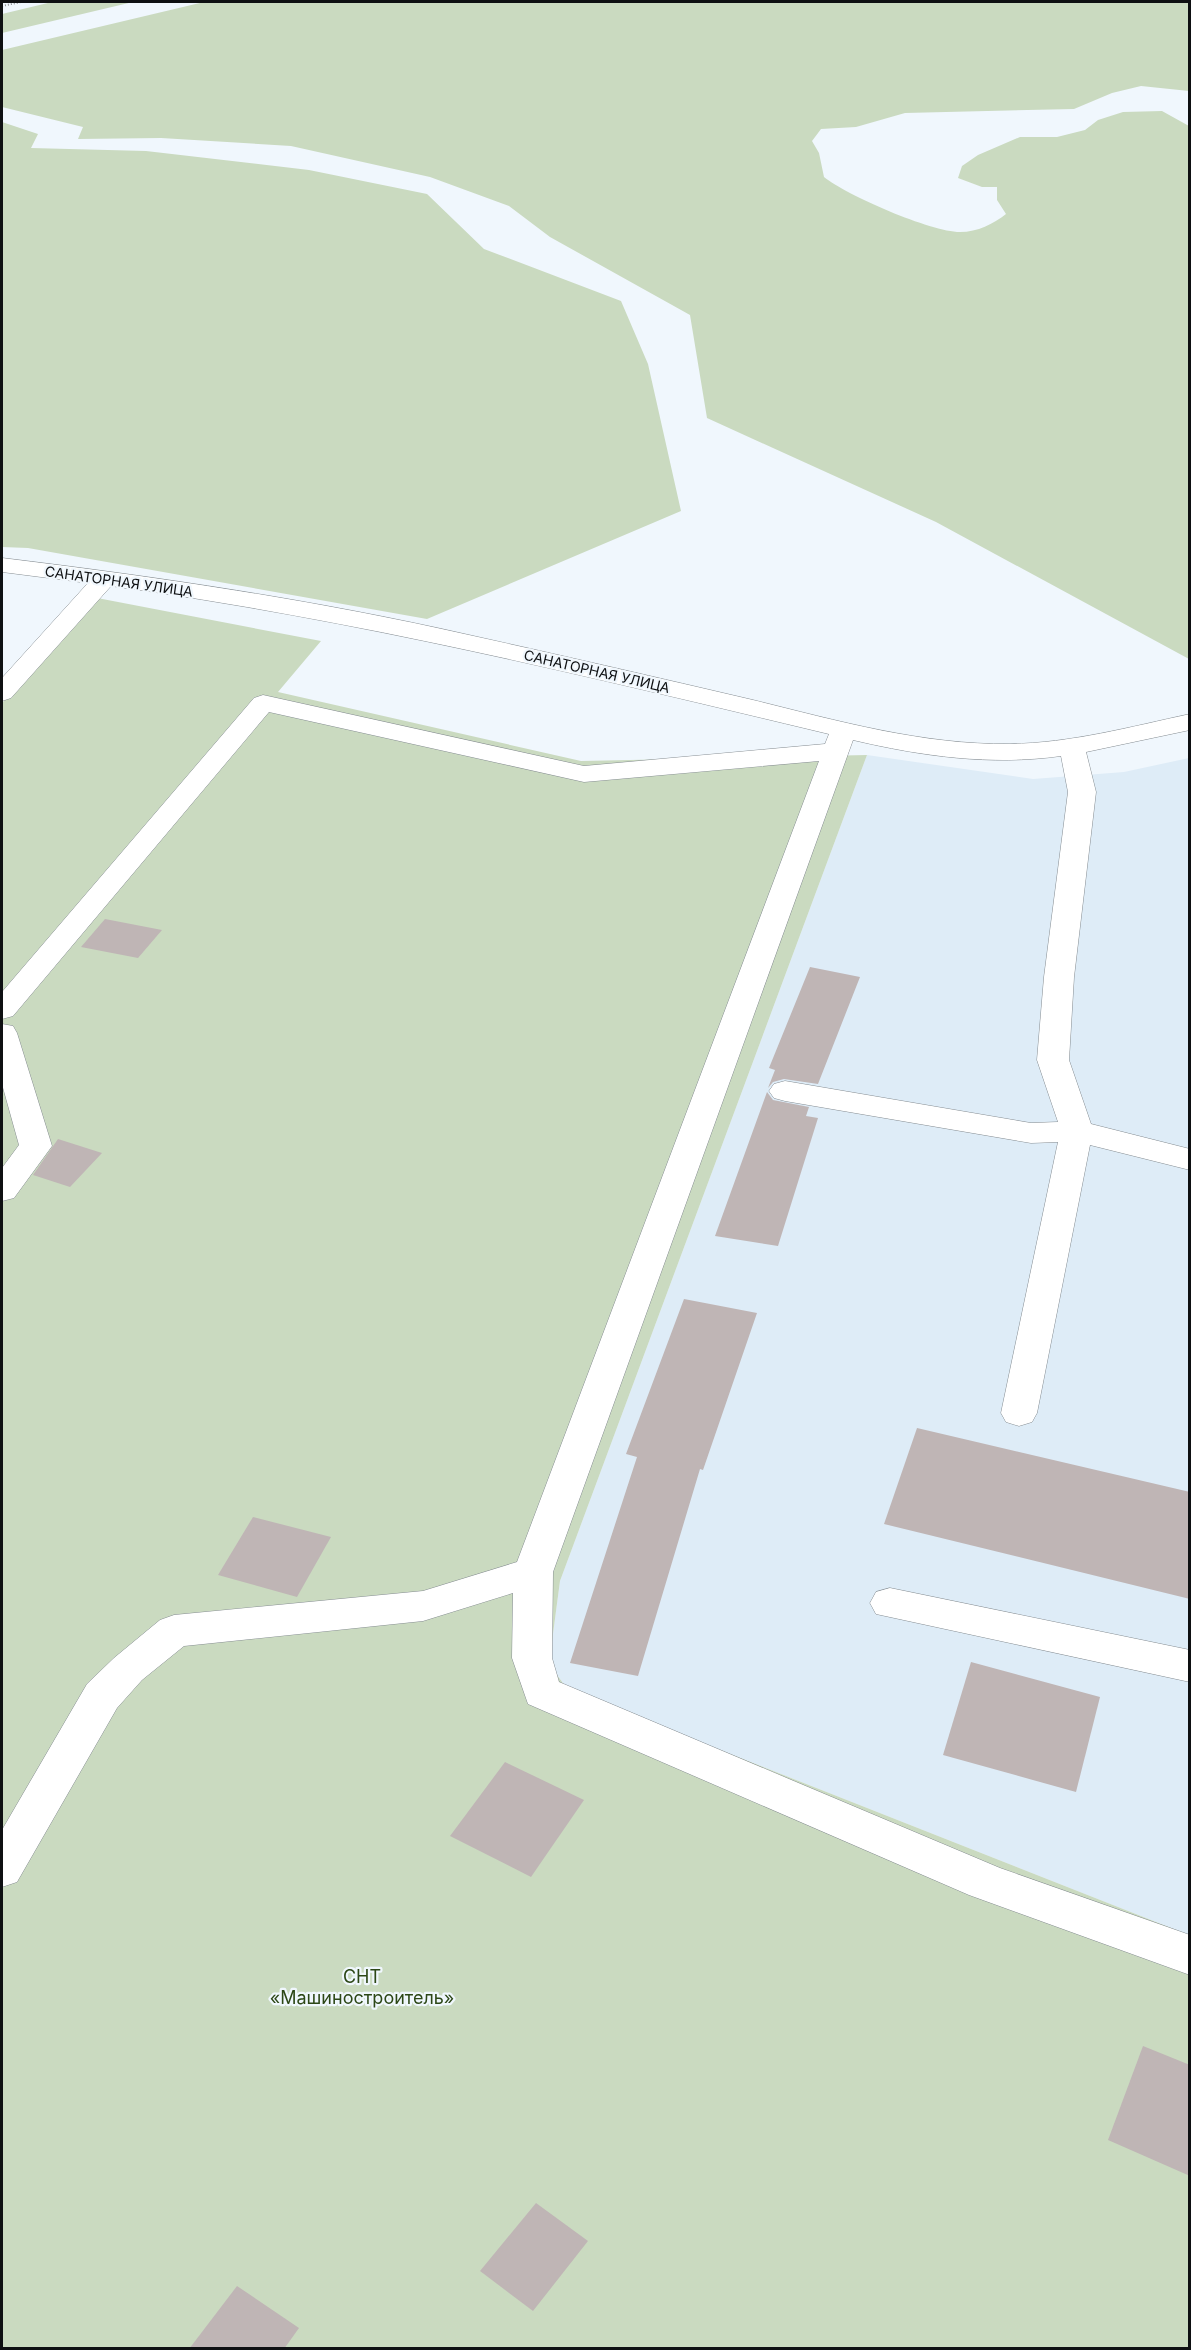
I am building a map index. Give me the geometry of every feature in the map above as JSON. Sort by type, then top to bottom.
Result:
[{"type":"street","name":"САНАТОРНАЯ УЛИЦА","points":[[2,565],[223,595],[462,641],[840,741],[892,741],[974,752],[1042,751],[1072,748],[1190,722]]},
{"type":"street","points":[[2,693],[105,579]]},
{"type":"street","points":[[2,1010],[263,703],[584,774],[840,741],[533,1572],[532,1658],[542,1692],[985,1882],[1190,1954]]},
{"type":"street","points":[[1018,1413],[1077,1131],[1053,1060],[1059,977],[1082,792],[1072,748]]},
{"type":"street","points":[[2,1033],[36,1146],[2,1190]]},
{"type":"street","points":[[785,1091],[1030,1133],[1077,1131],[1190,1160]]},
{"type":"street","points":[[2,1869],[102,1696],[128,1669],[174,1631],[423,1606],[533,1572]]},
{"type":"street","points":[[890,1603],[1190,1665]]},
{"type":"path","points":[[2,6],[21,2]]},
{"type":"shaded area","points":[[867,755],[1033,779],[1124,772],[1189,758],[1189,1935],[568,1690],[549,1664],[560,1581]]},
{"type":"green space","points":[[52,2],[133,2],[2,33],[2,14]]},
{"type":"green space","points":[[204,2],[1189,2],[1189,91],[1141,86],[1112,93],[1074,109],[905,113],[856,127],[821,129],[812,141],[819,153],[824,177],[835,185],[910,219],[960,232],[985,227],[1006,214],[997,200],[997,187],[982,187],[958,178],[962,166],[978,155],[1020,137],[1057,137],[1085,130],[1098,120],[1123,112],[1162,111],[1189,126],[1189,659],[936,522],[707,418],[690,315],[550,237],[509,206],[430,177],[291,146],[161,138],[78,139],[83,127],[2,107],[2,50]]},
{"type":"green space","points":[[2,122],[38,134],[31,148],[146,151],[309,170],[427,194],[484,249],[621,301],[648,364],[681,511],[427,619],[28,548],[2,547]]},
{"type":"green space","name":"СНТ «Машиностроитель»","points":[[92,597],[321,641],[278,692],[581,761],[867,755],[560,1581],[549,1664],[568,1690],[1189,1935],[1189,2348],[2,2348],[2,703]]},
{"type":"building","points":[[105,919],[162,930],[138,958],[81,947]]},
{"type":"building","points":[[810,967],[860,977],[818,1084],[784,1079],[773,1082],[768,1088],[775,1070],[769,1068]]},
{"type":"building","points":[[767,1092],[773,1100],[809,1107],[806,1116],[818,1118],[778,1246],[715,1236]]},
{"type":"building","points":[[58,1139],[102,1153],[70,1187],[33,1175]]},
{"type":"building","points":[[684,1299],[757,1313],[703,1470],[700,1469],[638,1676],[570,1663],[637,1457],[626,1454]]},
{"type":"building","points":[[917,1428],[1190,1492],[1190,1599],[884,1524]]},
{"type":"building","points":[[253,1517],[331,1537],[297,1597],[218,1575]]},
{"type":"building","points":[[971,1662],[1100,1697],[1076,1792],[943,1755]]},
{"type":"building","points":[[505,1762],[584,1800],[531,1877],[450,1836]]},
{"type":"building","points":[[1143,2046],[1190,2065],[1190,2176],[1108,2140]]},
{"type":"building","points":[[536,2203],[588,2241],[533,2311],[480,2271]]},
{"type":"building","points":[[237,2286],[299,2328],[284,2349],[189,2349]]}]
